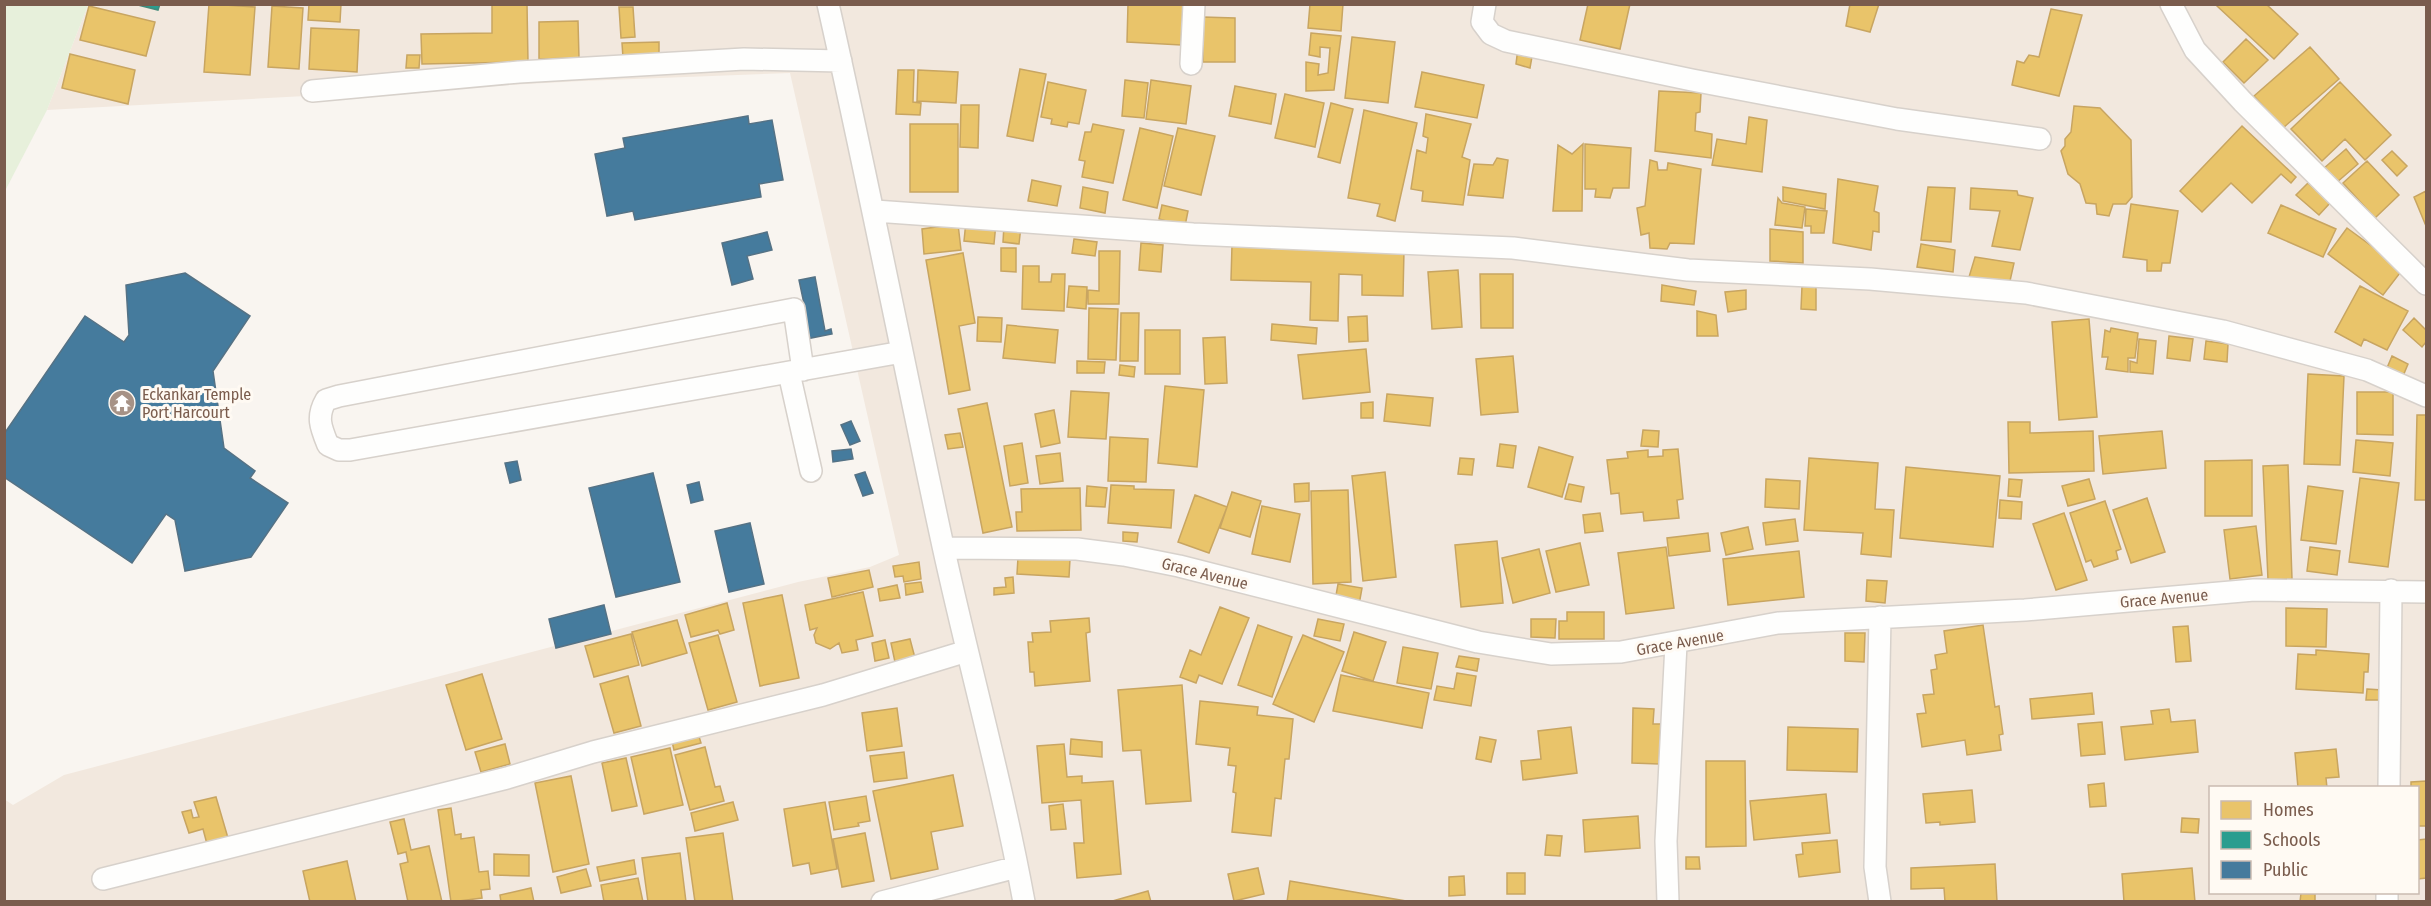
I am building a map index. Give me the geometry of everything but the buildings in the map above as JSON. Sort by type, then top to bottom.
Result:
[{"type":"street","points":[[828,4],[875,211],[902,352],[944,548],[1024,902]]},
{"type":"street","points":[[1191,64],[1194,4]]},
{"type":"street","points":[[1485,4],[1482,22],[1491,34],[1506,41],[1692,80],[1897,119],[2040,139]]},
{"type":"street","points":[[2171,4],[2195,50],[2235,93],[2427,284]]},
{"type":"street","points":[[312,91],[530,71],[744,59],[841,61]]},
{"type":"street","points":[[875,211],[1193,234],[1513,248],[1688,270],[1870,279],[2026,293],[2223,331],[2367,370],[2427,396]]},
{"type":"street","points":[[811,471],[796,371],[794,309],[339,396],[326,400],[319,411],[320,427],[328,446],[339,450],[350,450],[796,371],[902,352]]},
{"type":"street","name":"Grace Avenue","points":[[944,548],[1077,549],[1124,555],[1179,566],[1478,642],[1551,654],[1621,652],[1676,644],[1778,623],[2025,610],[2254,590],[2427,592]]},
{"type":"street","points":[[2389,786],[2391,590]]},
{"type":"street","points":[[1880,617],[1875,867],[1880,902]]},
{"type":"street","points":[[1668,902],[1666,841],[1676,644]]},
{"type":"street","points":[[103,879],[507,778],[593,752],[823,695],[967,651]]},
{"type":"street","points":[[882,902],[1017,867]]},
{"type":"shaded area","points":[[88,5],[2426,5],[2426,901],[5,902],[4,799],[13,805],[64,775],[798,582],[870,567],[899,555],[790,73],[582,81],[47,110]]},
{"type":"green space","points":[[5,4],[88,5],[47,110],[5,191]]},
{"type":"place","name":"Eckankar Temple Port Harcourt","points":[[122,403]]}]
